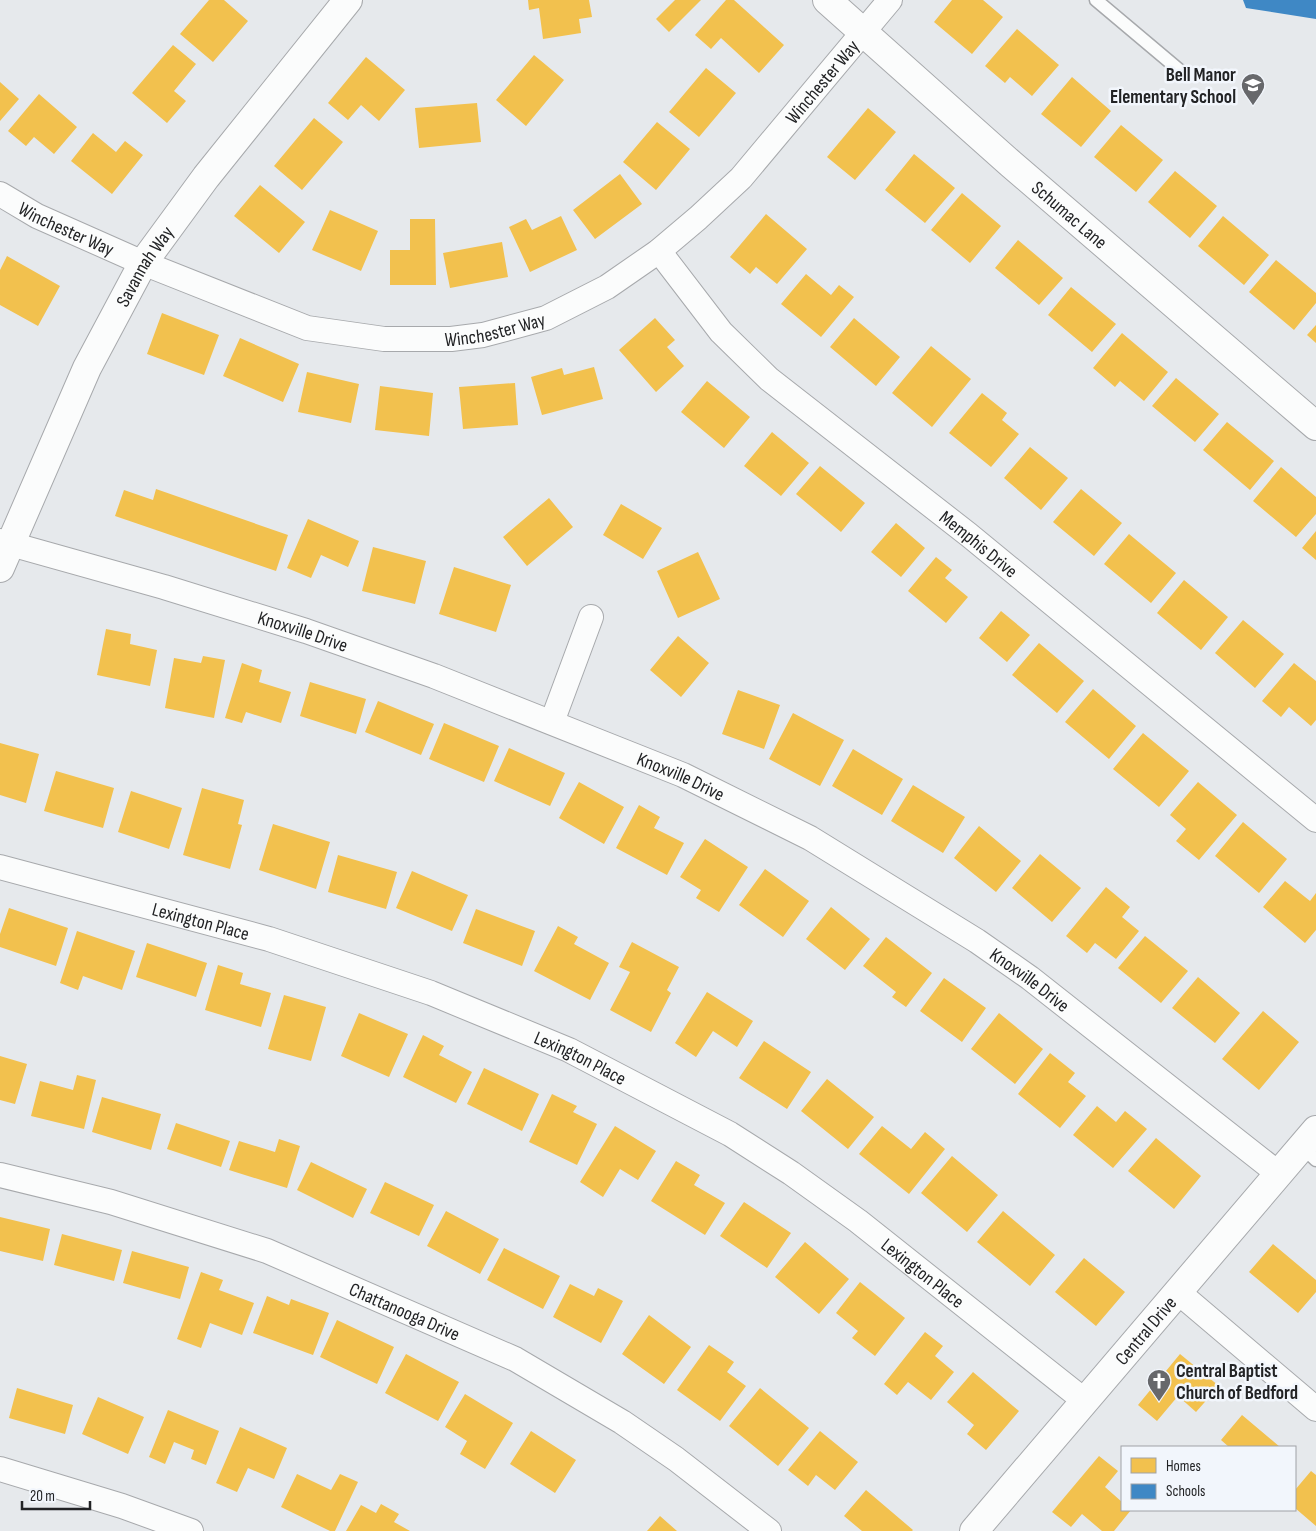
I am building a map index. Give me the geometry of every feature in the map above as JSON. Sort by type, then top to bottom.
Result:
[{"type":"street","name":"Savannah Way","points":[[3,551],[87,368],[143,263],[206,177],[348,0]]},
{"type":"street","name":"Schumac Lane","points":[[827,0],[862,33],[1316,426]]},
{"type":"street","name":"Winchester Way","points":[[0,194],[37,216],[143,263],[308,328],[384,339],[451,339],[483,334],[546,318],[607,287],[659,251],[741,178],[890,0]]},
{"type":"street","name":"Memphis Drive","points":[[659,251],[721,332],[769,379],[969,535],[1316,820]]},
{"type":"street","name":"Knoxville Drive","points":[[3,551],[164,587],[306,631],[552,722],[683,775],[810,838],[977,941],[1030,978],[1279,1174]]},
{"type":"street","points":[[552,722],[591,617]]},
{"type":"street","name":"Lexington Place","points":[[0,867],[269,939],[431,992],[569,1050],[730,1134],[791,1173],[858,1221],[1085,1400]]},
{"type":"street","name":"Central Drive","points":[[974,1531],[1279,1174],[1311,1146]]},
{"type":"street","name":"Chattanooga Drive","points":[[0,1175],[111,1202],[267,1251],[515,1359],[638,1432],[769,1531]]},
{"type":"street","points":[[1178,1292],[1316,1409]]},
{"type":"street","points":[[0,1469],[122,1506],[191,1531]]},
{"type":"lane","points":[[1096,0],[1184,74]]},
{"type":"building: Homes","points":[[209,0],[224,0],[248,21],[213,62],[180,34]]},
{"type":"building: Homes","points":[[528,0],[589,0],[592,17],[579,19],[581,33],[543,39],[539,8],[529,10]]},
{"type":"building: Homes","points":[[675,0],[701,0],[669,32],[656,19]]},
{"type":"building: Homes","points":[[726,0],[734,0],[784,45],[759,73],[721,38],[711,49],[695,35]]},
{"type":"building: Homes","points":[[952,0],[983,0],[1003,17],[972,54],[934,22]]},
{"type":"building: Homes","points":[[1017,29],[1059,65],[1032,96],[1010,77],[1005,83],[985,66]]},
{"type":"building: Homes","points":[[173,45],[196,64],[174,91],[186,101],[167,123],[132,93]]},
{"type":"building: Homes","points":[[534,55],[564,80],[526,126],[496,100]]},
{"type":"building: Homes","points":[[366,57],[405,90],[379,121],[361,105],[348,120],[328,103]]},
{"type":"building: Homes","points":[[706,68],[736,93],[699,137],[669,112]]},
{"type":"building: Homes","points":[[1072,77],[1111,111],[1081,147],[1041,114]]},
{"type":"building: Homes","points":[[0,82],[19,99],[0,121]]},
{"type":"building: Homes","points":[[39,94],[77,127],[54,154],[34,137],[26,146],[8,131]]},
{"type":"building: Homes","points":[[477,103],[481,142],[419,148],[415,108]]},
{"type":"building: Homes","points":[[868,108],[896,132],[855,180],[827,157]]},
{"type":"building: Homes","points":[[314,118],[343,142],[302,190],[274,166]]},
{"type":"building: Homes","points":[[657,122],[690,149],[656,190],[623,162]]},
{"type":"building: Homes","points":[[1121,125],[1163,160],[1136,192],[1094,157]]},
{"type":"building: Homes","points":[[93,133],[116,152],[125,141],[143,155],[112,194],[71,161]]},
{"type":"building: Homes","points":[[914,154],[955,188],[925,223],[885,190]]},
{"type":"building: Homes","points":[[1175,171],[1217,206],[1190,238],[1148,202]]},
{"type":"building: Homes","points":[[620,174],[642,204],[595,239],[573,210]]},
{"type":"building: Homes","points":[[260,185],[305,222],[279,253],[234,216]]},
{"type":"building: Homes","points":[[962,193],[1001,226],[970,263],[931,230]]},
{"type":"building: Homes","points":[[330,210],[378,231],[361,271],[312,250]]},
{"type":"building: Homes","points":[[766,214],[807,249],[777,284],[756,267],[750,274],[730,257]]},
{"type":"building: Homes","points":[[561,216],[577,250],[530,272],[509,227],[526,219],[532,230]]},
{"type":"building: Homes","points":[[1223,216],[1269,255],[1244,285],[1198,246]]},
{"type":"building: Homes","points":[[410,219],[435,219],[436,285],[390,285],[390,250],[410,250]]},
{"type":"building: Homes","points":[[1018,240],[1063,278],[1039,305],[995,268]]},
{"type":"building: Homes","points":[[502,242],[508,277],[450,288],[443,253]]},
{"type":"building: Homes","points":[[7,256],[60,286],[38,326],[0,305],[0,270]]},
{"type":"building: Homes","points":[[1276,260],[1316,293],[1316,303],[1294,330],[1249,292]]},
{"type":"building: Homes","points":[[806,274],[831,295],[839,285],[854,297],[821,337],[781,304]]},
{"type":"building: Homes","points":[[1071,287],[1116,324],[1092,352],[1048,315]]},
{"type":"building: Homes","points":[[162,313],[219,335],[204,375],[147,354]]},
{"type":"building: Homes","points":[[655,318],[675,340],[667,347],[684,366],[656,392],[619,350]]},
{"type":"building: Homes","points":[[854,318],[900,357],[876,386],[830,347]]},
{"type":"building: Homes","points":[[1316,325],[1316,343],[1307,335]]},
{"type":"building: Homes","points":[[1122,333],[1168,372],[1144,401],[1120,381],[1115,387],[1093,368]]},
{"type":"building: Homes","points":[[240,338],[299,364],[283,402],[223,376]]},
{"type":"building: Homes","points":[[931,346],[971,379],[932,427],[892,393]]},
{"type":"building: Homes","points":[[594,367],[603,399],[542,415],[531,377],[562,368],[564,375]]},
{"type":"building: Homes","points":[[307,372],[359,384],[351,423],[298,412]]},
{"type":"building: Homes","points":[[1176,378],[1219,414],[1195,442],[1152,406]]},
{"type":"building: Homes","points":[[707,381],[750,417],[724,448],[681,412]]},
{"type":"building: Homes","points":[[515,383],[518,425],[463,429],[459,387]]},
{"type":"building: Homes","points":[[380,386],[433,393],[429,436],[375,430]]},
{"type":"building: Homes","points":[[982,393],[1007,413],[1002,420],[1019,434],[991,467],[949,433]]},
{"type":"building: Homes","points":[[1227,422],[1274,461],[1250,490],[1203,450]]},
{"type":"building: Homes","points":[[772,432],[809,463],[781,496],[744,466]]},
{"type":"building: Homes","points":[[1030,447],[1068,478],[1041,510],[1004,478]]},
{"type":"building: Homes","points":[[820,466],[865,503],[841,532],[796,494]]},
{"type":"building: Homes","points":[[1281,467],[1316,497],[1316,514],[1296,537],[1253,501]]},
{"type":"building: Homes","points":[[156,489],[288,535],[276,571],[115,516],[124,490],[153,500]]},
{"type":"building: Homes","points":[[1081,489],[1122,523],[1094,556],[1053,522]]},
{"type":"building: Homes","points":[[549,498],[573,527],[527,566],[503,537]]},
{"type":"building: Homes","points":[[621,504],[662,528],[643,559],[603,535]]},
{"type":"building: Homes","points":[[308,519],[359,541],[348,567],[321,555],[311,578],[287,568]]},
{"type":"building: Homes","points":[[896,523],[925,548],[901,577],[871,552]]},
{"type":"building: Homes","points":[[1316,531],[1316,560],[1302,548]]},
{"type":"building: Homes","points":[[1129,534],[1176,573],[1151,603],[1104,564]]},
{"type":"building: Homes","points":[[373,547],[426,561],[415,604],[362,591]]},
{"type":"building: Homes","points":[[698,552],[720,599],[678,618],[657,571]]},
{"type":"building: Homes","points":[[936,557],[952,570],[945,578],[968,597],[946,623],[908,591]]},
{"type":"building: Homes","points":[[454,567],[511,585],[496,632],[439,614]]},
{"type":"building: Homes","points":[[1184,580],[1228,617],[1201,650],[1157,613]]},
{"type":"building: Homes","points":[[1001,611],[1030,635],[1007,662],[979,638]]},
{"type":"building: Homes","points":[[1243,620],[1284,654],[1255,688],[1215,653]]},
{"type":"building: Homes","points":[[106,629],[131,634],[130,644],[157,650],[150,686],[97,675]]},
{"type":"building: Homes","points":[[678,636],[709,663],[681,697],[650,670]]},
{"type":"building: Homes","points":[[1039,643],[1084,681],[1057,713],[1012,675]]},
{"type":"building: Homes","points":[[203,656],[225,660],[214,718],[165,708],[174,658],[201,663]]},
{"type":"building: Homes","points":[[242,663],[262,670],[259,682],[291,692],[281,723],[246,712],[242,723],[225,718]]},
{"type":"building: Homes","points":[[1294,663],[1316,681],[1316,720],[1311,726],[1289,707],[1281,717],[1262,701]]},
{"type":"building: Homes","points":[[310,682],[366,699],[356,734],[300,716]]},
{"type":"building: Homes","points":[[1093,689],[1136,726],[1109,759],[1065,722]]},
{"type":"building: Homes","points":[[738,690],[780,705],[764,749],[722,734]]},
{"type":"building: Homes","points":[[378,701],[434,724],[421,755],[365,732]]},
{"type":"building: Homes","points":[[793,713],[844,740],[820,786],[769,759]]},
{"type":"building: Homes","points":[[444,723],[499,746],[484,782],[429,759]]},
{"type":"building: Homes","points":[[1143,733],[1189,771],[1159,807],[1113,769]]},
{"type":"building: Homes","points":[[0,743],[39,754],[26,803],[0,795]]},
{"type":"building: Homes","points":[[509,748],[565,773],[550,806],[494,781]]},
{"type":"building: Homes","points":[[853,749],[903,779],[882,815],[832,786]]},
{"type":"building: Homes","points":[[56,771],[114,788],[103,828],[44,811]]},
{"type":"building: Homes","points":[[579,782],[624,807],[604,844],[559,818]]},
{"type":"building: Homes","points":[[1198,782],[1237,815],[1199,860],[1176,841],[1186,829],[1170,815]]},
{"type":"building: Homes","points":[[913,785],[965,817],[943,853],[891,821]]},
{"type":"building: Homes","points":[[202,788],[244,800],[238,824],[242,825],[230,869],[183,855]]},
{"type":"building: Homes","points":[[131,791],[182,808],[169,849],[118,832]]},
{"type":"building: Homes","points":[[639,805],[660,817],[654,828],[684,843],[667,875],[616,848]]},
{"type":"building: Homes","points":[[1243,822],[1287,859],[1259,893],[1215,856]]},
{"type":"building: Homes","points":[[273,824],[330,842],[316,889],[259,870]]},
{"type":"building: Homes","points":[[979,826],[1021,861],[996,892],[954,858]]},
{"type":"building: Homes","points":[[705,839],[748,867],[719,912],[696,898],[701,890],[680,877]]},
{"type":"building: Homes","points":[[1040,854],[1081,888],[1052,922],[1012,888]]},
{"type":"building: Homes","points":[[338,855],[397,872],[386,909],[328,892]]},
{"type":"building: Homes","points":[[765,869],[809,901],[783,937],[739,905]]},
{"type":"building: Homes","points":[[412,871],[468,895],[452,931],[396,908]]},
{"type":"building: Homes","points":[[1285,881],[1310,901],[1316,893],[1316,930],[1305,943],[1263,907]]},
{"type":"building: Homes","points":[[1106,887],[1130,907],[1122,917],[1139,931],[1116,959],[1095,943],[1087,953],[1066,936]]},
{"type":"building: Homes","points":[[831,907],[870,939],[845,970],[806,939]]},
{"type":"building: Homes","points":[[9,908],[68,928],[56,966],[0,947],[0,934]]},
{"type":"building: Homes","points":[[476,909],[535,931],[522,966],[463,943]]},
{"type":"building: Homes","points":[[558,926],[578,937],[574,944],[609,963],[590,1000],[534,971]]},
{"type":"building: Homes","points":[[77,931],[135,951],[122,990],[83,976],[78,990],[60,983]]},
{"type":"building: Homes","points":[[1145,936],[1188,971],[1161,1003],[1118,968]]},
{"type":"building: Homes","points":[[886,937],[932,973],[906,1007],[892,997],[896,992],[863,966]]},
{"type":"building: Homes","points":[[632,942],[679,967],[667,990],[671,993],[651,1032],[610,1010],[630,972],[619,967]]},
{"type":"building: Homes","points":[[147,943],[207,963],[196,997],[136,977]]},
{"type":"building: Homes","points":[[218,965],[243,973],[240,984],[271,993],[261,1027],[205,1010]]},
{"type":"building: Homes","points":[[1198,977],[1240,1013],[1215,1043],[1172,1008]]},
{"type":"building: Homes","points":[[944,978],[986,1008],[962,1042],[920,1011]]},
{"type":"building: Homes","points":[[707,992],[753,1021],[737,1047],[713,1031],[696,1057],[675,1043]]},
{"type":"building: Homes","points":[[284,995],[326,1007],[311,1061],[268,1049]]},
{"type":"building: Homes","points":[[1263,1011],[1299,1042],[1259,1090],[1222,1059]]},
{"type":"building: Homes","points":[[359,1013],[408,1034],[389,1077],[341,1056]]},
{"type":"building: Homes","points":[[999,1013],[1043,1049],[1015,1084],[971,1049]]},
{"type":"building: Homes","points":[[423,1035],[444,1046],[439,1055],[472,1072],[456,1103],[403,1077]]},
{"type":"building: Homes","points":[[764,1041],[811,1072],[787,1109],[739,1078]]},
{"type":"building: Homes","points":[[1050,1053],[1075,1073],[1068,1082],[1086,1096],[1060,1128],[1018,1094]]},
{"type":"building: Homes","points":[[0,1056],[27,1064],[15,1104],[0,1100]]},
{"type":"building: Homes","points":[[484,1068],[539,1094],[522,1131],[467,1104]]},
{"type":"building: Homes","points":[[77,1075],[96,1080],[84,1129],[31,1116],[40,1081],[73,1090]]},
{"type":"building: Homes","points":[[827,1079],[874,1117],[848,1149],[801,1111]]},
{"type":"building: Homes","points":[[552,1094],[577,1106],[573,1112],[597,1124],[577,1165],[529,1142]]},
{"type":"building: Homes","points":[[102,1097],[161,1114],[151,1150],[92,1132]]},
{"type":"building: Homes","points":[[1097,1106],[1116,1122],[1125,1111],[1147,1129],[1113,1168],[1073,1135]]},
{"type":"building: Homes","points":[[176,1123],[230,1141],[221,1167],[167,1149]]},
{"type":"building: Homes","points":[[615,1126],[656,1151],[638,1180],[620,1169],[603,1197],[580,1182]]},
{"type":"building: Homes","points":[[882,1126],[911,1149],[925,1132],[945,1149],[909,1194],[859,1154]]},
{"type":"building: Homes","points":[[1156,1138],[1201,1176],[1174,1209],[1128,1171]]},
{"type":"building: Homes","points":[[279,1139],[300,1146],[287,1188],[229,1170],[239,1141],[275,1152]]},
{"type":"building: Homes","points":[[952,1156],[998,1195],[967,1232],[921,1193]]},
{"type":"building: Homes","points":[[676,1161],[700,1175],[694,1185],[725,1203],[705,1235],[651,1201]]},
{"type":"building: Homes","points":[[311,1162],[367,1189],[353,1218],[297,1190]]},
{"type":"building: Homes","points":[[385,1182],[434,1205],[419,1236],[370,1213]]},
{"type":"building: Homes","points":[[744,1202],[791,1233],[767,1268],[720,1236]]},
{"type":"building: Homes","points":[[446,1211],[499,1239],[480,1274],[427,1246]]},
{"type":"building: Homes","points":[[1003,1211],[1055,1255],[1030,1286],[977,1242]]},
{"type":"building: Homes","points":[[0,1217],[50,1229],[43,1261],[0,1251]]},
{"type":"building: Homes","points":[[62,1234],[122,1250],[114,1281],[54,1265]]},
{"type":"building: Homes","points":[[805,1242],[849,1279],[819,1314],[775,1277]]},
{"type":"building: Homes","points":[[1273,1244],[1316,1280],[1316,1292],[1298,1313],[1249,1272]]},
{"type":"building: Homes","points":[[504,1248],[560,1276],[543,1309],[487,1280]]},
{"type":"building: Homes","points":[[132,1251],[189,1267],[180,1299],[123,1283]]},
{"type":"building: Homes","points":[[1084,1258],[1125,1292],[1096,1326],[1055,1292]]},
{"type":"building: Homes","points":[[201,1272],[223,1280],[219,1290],[254,1303],[242,1335],[210,1323],[201,1348],[177,1339]]},
{"type":"building: Homes","points":[[860,1282],[905,1318],[875,1356],[852,1338],[858,1331],[836,1313]]},
{"type":"building: Homes","points":[[570,1284],[594,1296],[598,1288],[623,1301],[601,1343],[553,1317]]},
{"type":"building: Homes","points":[[267,1296],[289,1305],[291,1299],[329,1313],[313,1355],[253,1333]]},
{"type":"building: Homes","points":[[649,1315],[691,1347],[664,1384],[622,1354]]},
{"type":"building: Homes","points":[[337,1320],[394,1347],[377,1384],[320,1357]]},
{"type":"building: Homes","points":[[925,1332],[943,1346],[935,1356],[954,1372],[931,1400],[908,1382],[897,1395],[884,1384]]},
{"type":"building: Homes","points":[[709,1345],[734,1362],[727,1372],[746,1386],[720,1421],[677,1390]]},
{"type":"building: Homes","points":[[406,1354],[459,1382],[438,1421],[385,1393]]},
{"type":"building: Homes","points":[[1180,1354],[1219,1386],[1196,1412],[1178,1396],[1157,1421],[1138,1405]]},
{"type":"building: Homes","points":[[973,1372],[1019,1411],[986,1450],[967,1434],[974,1425],[947,1402]]},
{"type":"building: Homes","points":[[17,1388],[73,1405],[65,1434],[9,1418]]},
{"type":"building: Homes","points":[[760,1388],[809,1428],[778,1466],[729,1426]]},
{"type":"building: Homes","points":[[465,1394],[513,1423],[485,1469],[460,1454],[467,1441],[445,1427]]},
{"type":"building: Homes","points":[[98,1397],[144,1417],[128,1454],[82,1434]]},
{"type":"building: Homes","points":[[168,1410],[219,1431],[206,1465],[191,1459],[194,1450],[174,1442],[165,1464],[149,1457]]},
{"type":"building: Homes","points":[[1242,1415],[1279,1446],[1228,1446],[1221,1440]]},
{"type":"building: Homes","points":[[240,1427],[287,1448],[274,1479],[248,1468],[237,1492],[216,1483]]},
{"type":"building: Homes","points":[[531,1431],[576,1460],[555,1493],[510,1464]]},
{"type":"building: Homes","points":[[820,1431],[858,1462],[835,1490],[816,1475],[808,1486],[788,1470]]},
{"type":"building: Homes","points":[[1099,1456],[1118,1471],[1105,1487],[1121,1501],[1121,1511],[1130,1511],[1114,1531],[1102,1531],[1082,1514],[1071,1527],[1052,1512]]},
{"type":"building: Homes","points":[[1311,1471],[1316,1475],[1316,1526],[1296,1509],[1296,1489]]},
{"type":"building: Homes","points":[[297,1474],[331,1490],[340,1474],[358,1482],[335,1531],[330,1531],[281,1507]]},
{"type":"building: Homes","points":[[866,1490],[913,1530],[862,1531],[844,1516]]},
{"type":"building: Homes","points":[[381,1504],[399,1514],[394,1522],[410,1531],[346,1531],[361,1505],[376,1513]]},
{"type":"building: Homes","points":[[660,1516],[677,1531],[647,1531]]},
{"type":"building: Schools","points":[[1243,0],[1316,0],[1316,19],[1246,8]]},
{"type":"place","name":"Bell Manor Elementary School","points":[[1253,106]]},
{"type":"place","name":"Central Baptist Church of Bedford","points":[[1159,1402]]}]
